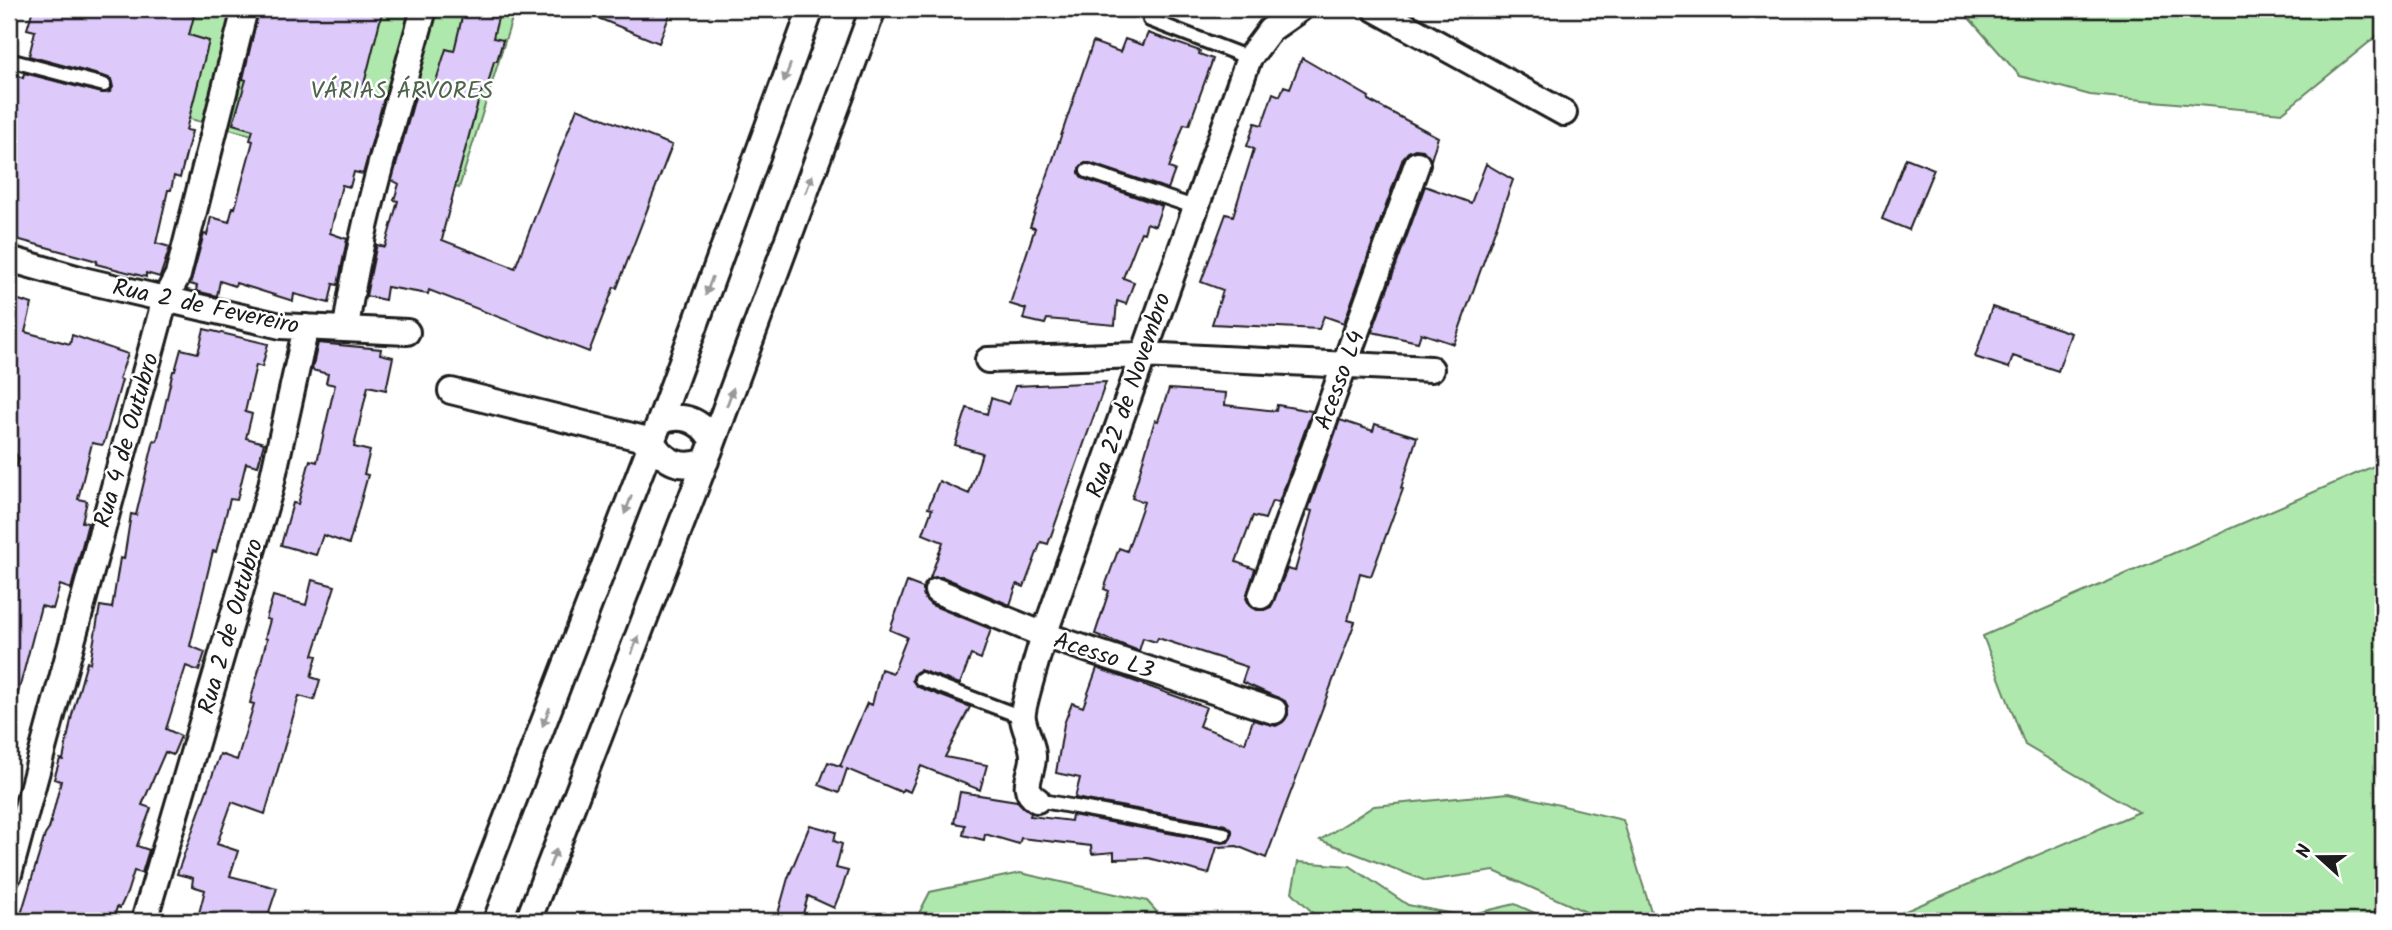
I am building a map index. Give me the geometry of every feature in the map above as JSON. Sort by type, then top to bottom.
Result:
[{"type":"street","name":"Rua 4 de Outubro","points":[[9,873],[165,299],[178,275],[245,9]]},
{"type":"street","points":[[346,328],[366,219],[424,9]]},
{"type":"street","points":[[467,921],[656,431],[811,9]]},
{"type":"street","points":[[528,921],[710,452],[873,9]]},
{"type":"street","name":"Rua 22 de Novembro","points":[[1022,717],[1044,635],[1249,58],[1270,30],[1300,9]]},
{"type":"street","points":[[1375,9],[1564,113]]},
{"type":"street","name":"Acesso L4","points":[[1261,596],[1417,164]]},
{"type":"street","name":"Rua 2 de Fevereiro","points":[[9,259],[281,326],[407,332]]},
{"type":"street","name":"Rua 2 de Outubro","points":[[144,921],[270,490],[306,327]]},
{"type":"street","points":[[988,360],[1142,355],[1431,369]]},
{"type":"street","points":[[451,391],[656,431]]},
{"type":"street","points":[[670,417],[691,419],[709,432],[710,452],[696,465],[674,463],[657,451],[656,431],[670,417]]},
{"type":"street","name":"Acesso L3","points":[[937,591],[1044,635],[1274,711]]},
{"type":"street","points":[[1022,717],[1034,760],[1027,788],[1030,796],[1037,800]]},
{"type":"lane","points":[[1150,20],[1249,58]]},
{"type":"lane","points":[[9,61],[104,85]]},
{"type":"lane","points":[[1087,171],[1194,207]]},
{"type":"lane","points":[[921,679],[1022,717]]},
{"type":"lane","points":[[1037,800],[1224,834]]},
{"type":"green space","name":"VÁRIAS ÁRVORES","points":[[111,9],[515,9],[459,188],[85,92]]},
{"type":"green space","points":[[1961,9],[2383,9],[2383,31],[2282,113],[2090,95],[2020,76]]},
{"type":"green space","points":[[2383,462],[2383,921],[1882,921],[2139,812],[2025,745],[1983,636]]},
{"type":"green space","points":[[1509,793],[1623,820],[1654,921],[1606,921],[1494,871],[1426,881],[1320,840],[1374,806]]},
{"type":"green space","points":[[1298,862],[1350,866],[1408,905],[1464,916],[1515,904],[1552,921],[1321,921],[1292,892]]},
{"type":"green space","points":[[1020,873],[1147,901],[1165,921],[915,921],[930,892]]},
{"type":"building","points":[[33,9],[166,9],[194,16],[189,35],[209,41],[186,130],[192,131],[180,178],[174,176],[171,190],[168,190],[156,243],[170,247],[160,277],[146,273],[146,277],[96,264],[97,261],[9,237],[9,72],[23,78],[24,73],[102,93],[110,92],[113,87],[111,79],[106,77],[29,56],[35,31],[27,29]]},
{"type":"building","points":[[259,9],[383,9],[362,92],[384,98],[363,174],[354,172],[350,187],[342,185],[330,233],[347,239],[338,285],[333,284],[329,303],[294,294],[293,301],[236,283],[235,286],[220,281],[217,296],[196,291],[197,286],[190,284],[211,217],[229,222],[253,141],[250,140],[253,130],[233,124],[246,80],[243,79]]},
{"type":"building","points":[[464,9],[486,9],[484,14],[498,18],[493,38],[503,40],[486,92],[481,91],[442,240],[515,268],[577,108],[672,145],[617,288],[614,287],[589,352],[429,290],[428,294],[387,287],[385,300],[366,296],[377,245],[385,247],[398,201],[394,200],[399,184],[392,180],[417,90],[432,94],[446,49],[454,51]]},
{"type":"building","points":[[576,9],[672,9],[659,43]]},
{"type":"building","points":[[1148,33],[1200,51],[1199,54],[1213,59],[1189,125],[1184,124],[1169,168],[1175,170],[1168,189],[1090,163],[1079,168],[1084,179],[1162,206],[1155,226],[1147,223],[1144,233],[1141,232],[1123,278],[1134,282],[1126,304],[1117,301],[1115,325],[1047,319],[1045,324],[1023,319],[1026,309],[1010,304],[1035,228],[1030,227],[1093,42],[1120,52],[1125,39],[1143,45]]},
{"type":"building","points":[[1302,58],[1369,97],[1368,100],[1438,137],[1431,160],[1423,150],[1415,149],[1403,158],[1344,323],[1324,316],[1319,329],[1212,324],[1223,290],[1201,282],[1226,214],[1233,216],[1254,149],[1247,146],[1255,123],[1262,125],[1273,93],[1280,96],[1284,86],[1290,88]]},
{"type":"building","points":[[1906,158],[1934,169],[1909,230],[1882,219]]},
{"type":"building","points":[[1486,164],[1513,180],[1454,344],[1421,333],[1418,342],[1372,332],[1425,186],[1471,203]]},
{"type":"building","points":[[9,297],[32,304],[25,332],[70,344],[72,335],[128,354],[119,379],[122,380],[104,443],[92,443],[78,499],[87,501],[82,522],[88,523],[71,589],[60,585],[53,609],[41,606],[16,701],[9,700],[9,469],[17,466],[19,458],[9,450]]},
{"type":"building","points":[[1992,307],[2071,333],[2058,371],[2013,356],[2009,368],[1975,357]]},
{"type":"building","points":[[204,329],[268,344],[262,367],[256,365],[245,412],[252,414],[246,438],[264,443],[258,466],[246,463],[237,500],[230,499],[216,552],[213,551],[190,646],[205,652],[199,671],[186,666],[166,729],[181,736],[173,755],[165,752],[142,805],[151,808],[137,846],[149,850],[142,873],[134,871],[113,921],[19,921],[49,829],[61,781],[54,779],[60,759],[63,760],[87,662],[90,663],[100,606],[112,608],[131,514],[136,515],[173,371],[181,349],[198,353]]},
{"type":"building","points":[[318,343],[381,349],[380,354],[393,357],[386,390],[368,386],[354,447],[370,451],[364,474],[368,475],[349,544],[323,535],[316,555],[281,545],[293,503],[298,504],[310,460],[317,462],[335,385],[326,383],[328,374],[312,370]]},
{"type":"building","points":[[1106,382],[1048,544],[1041,542],[1024,587],[1017,584],[1010,605],[943,577],[930,578],[943,542],[923,534],[932,509],[928,508],[939,481],[969,494],[982,453],[955,445],[967,408],[987,414],[991,398],[1009,404],[1015,386]]},
{"type":"building","points":[[1169,389],[1226,393],[1225,405],[1276,411],[1277,405],[1312,411],[1279,502],[1272,501],[1265,519],[1253,516],[1236,562],[1255,569],[1246,598],[1250,606],[1257,610],[1271,607],[1287,569],[1295,571],[1312,511],[1308,510],[1340,420],[1373,431],[1375,424],[1417,437],[1401,488],[1403,489],[1371,576],[1360,573],[1348,620],[1355,622],[1266,858],[1237,846],[1217,847],[1209,874],[1148,858],[1114,859],[1114,852],[1092,854],[1091,846],[1021,838],[1019,844],[985,834],[984,840],[963,835],[965,825],[954,823],[960,792],[1017,801],[1031,813],[1030,816],[1071,821],[1072,815],[1228,842],[1232,830],[1226,825],[1075,798],[1080,778],[1056,773],[1064,724],[1072,703],[1083,707],[1097,668],[1206,707],[1199,726],[1245,743],[1253,720],[1276,726],[1288,715],[1285,701],[1242,682],[1247,667],[1158,638],[1156,642],[1143,638],[1139,651],[1095,634],[1109,591],[1104,589],[1119,548],[1127,551],[1144,502],[1132,498],[1155,420],[1158,421]]},
{"type":"building","points":[[312,580],[335,586],[313,655],[317,656],[311,677],[320,680],[314,700],[299,696],[265,814],[232,802],[217,844],[238,851],[230,876],[277,888],[266,921],[197,921],[205,890],[192,886],[193,878],[177,874],[220,754],[237,760],[254,704],[250,703],[267,639],[265,638],[270,620],[266,619],[273,596],[306,605]]},
{"type":"building","points":[[907,582],[923,588],[925,599],[931,605],[991,629],[981,659],[971,655],[960,684],[920,670],[912,680],[918,687],[970,707],[945,757],[987,765],[980,790],[921,766],[910,792],[903,789],[901,792],[847,769],[839,793],[819,785],[828,762],[840,766],[867,703],[872,705],[881,669],[893,673],[907,637],[890,630]]},
{"type":"building","points":[[810,825],[836,832],[834,841],[842,844],[836,868],[848,871],[841,891],[834,908],[808,896],[801,921],[776,921],[788,878]]}]
